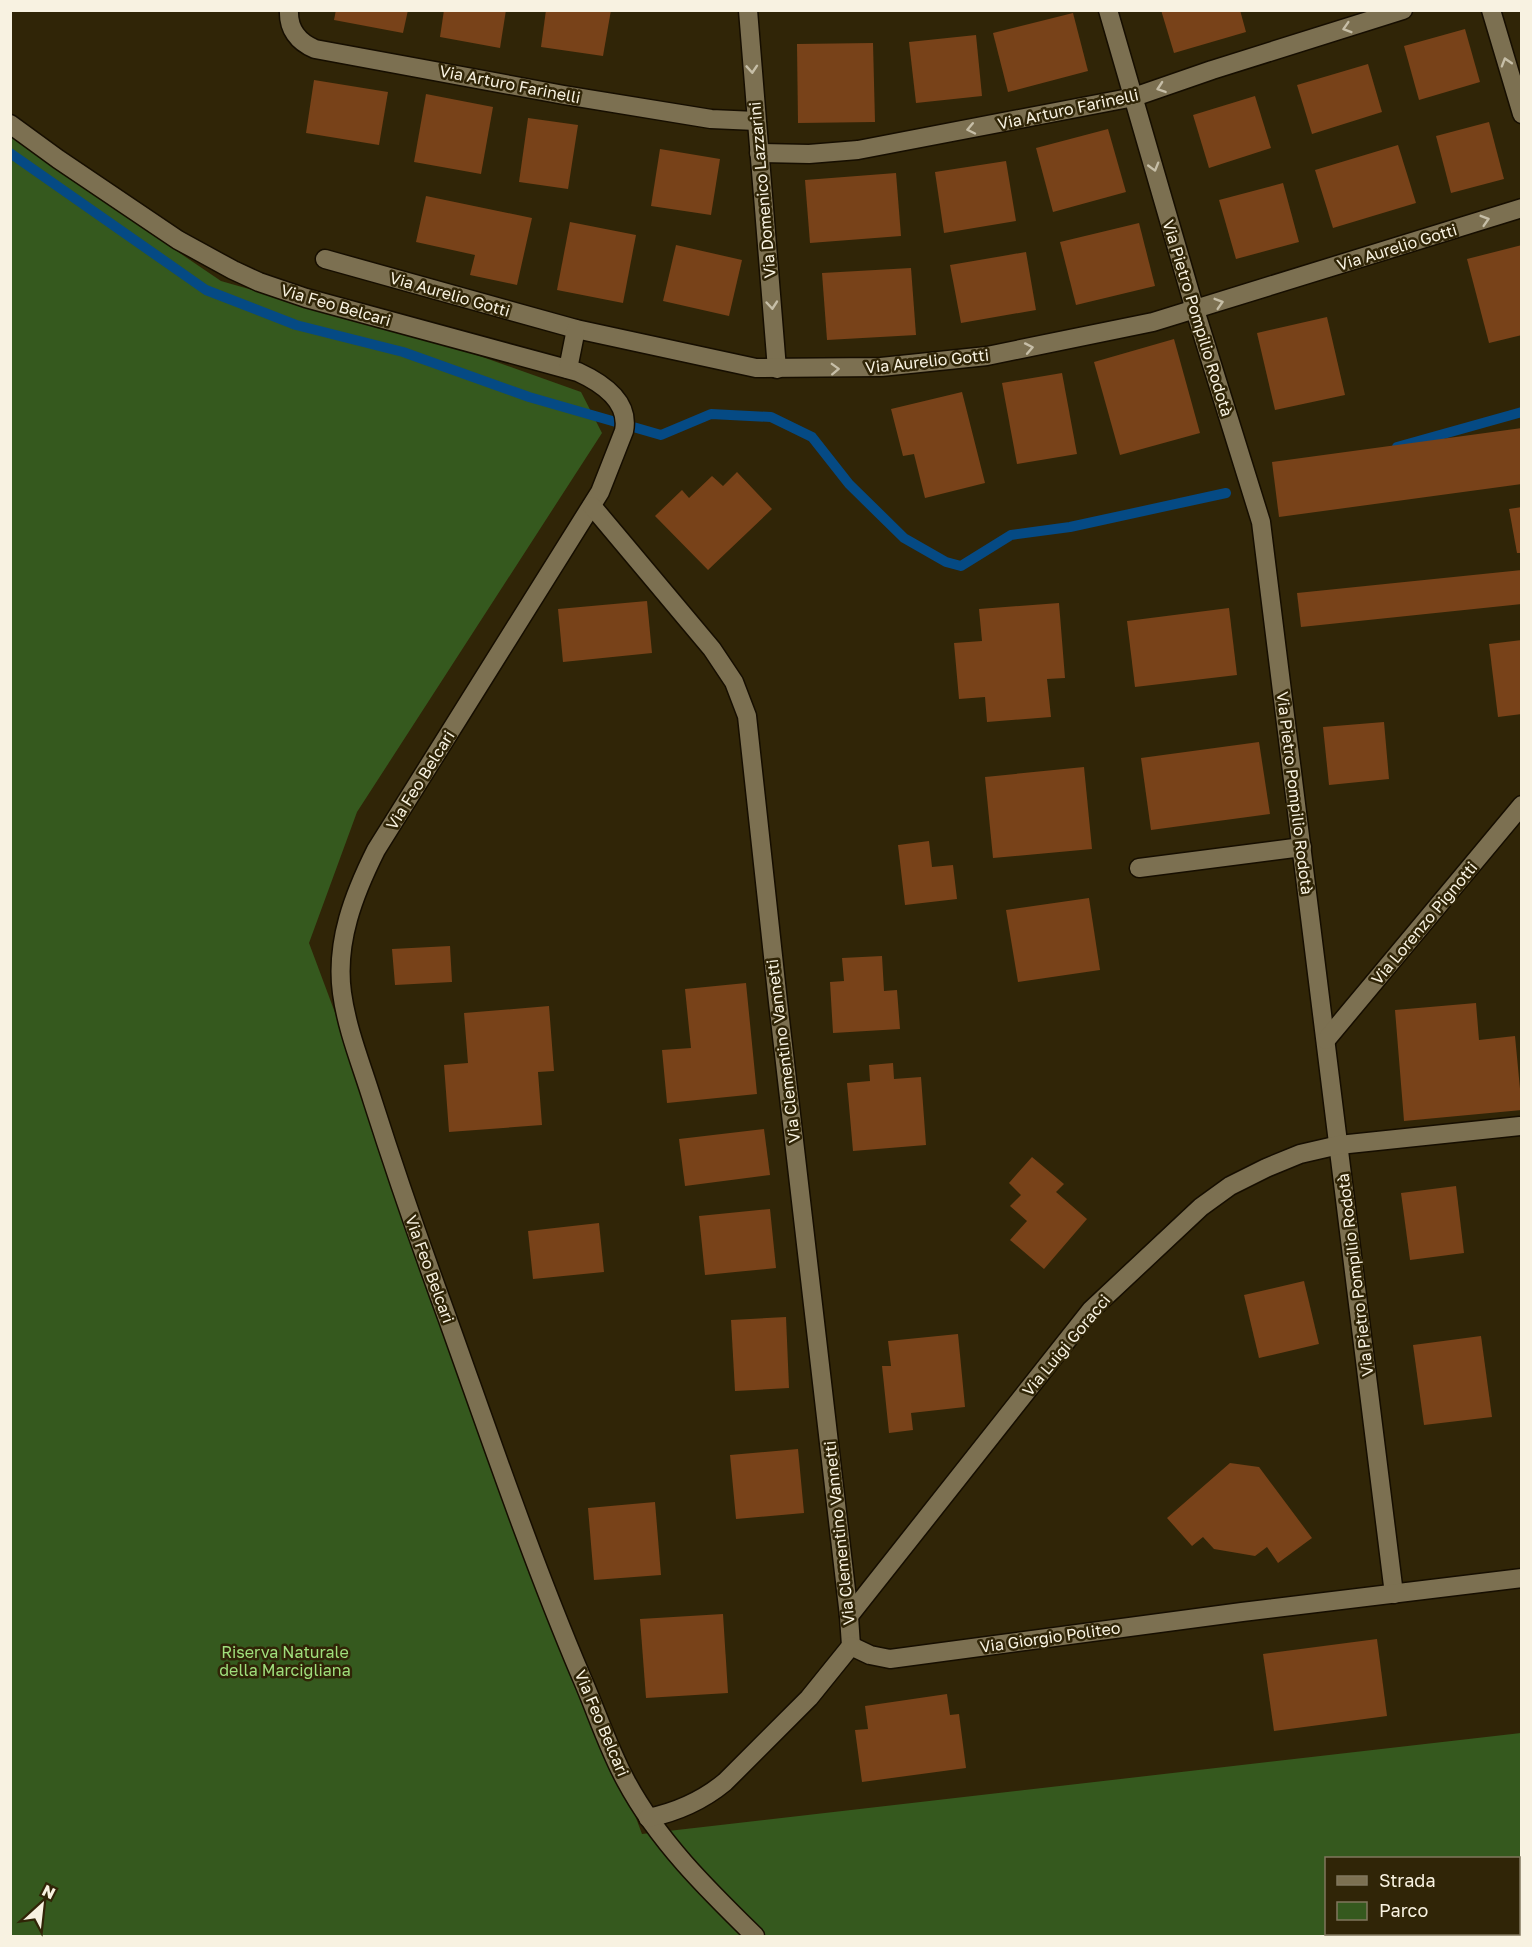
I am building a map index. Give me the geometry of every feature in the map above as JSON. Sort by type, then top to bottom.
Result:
[{"type":"street","name":"Via Arturo Farinelli","points":[[289,10],[289,24],[293,31],[303,42],[315,49],[576,97],[711,119],[756,121]]},
{"type":"street","name":"Via Domenico Lazzarini","points":[[748,10],[777,369]]},
{"type":"street","name":"Via Pietro Pompilio Rodotà","points":[[1108,10],[1195,310],[1261,522],[1394,1594]]},
{"type":"street","name":"Via Arturo Farinelli","points":[[759,153],[809,154],[858,150],[1134,97],[1403,10]]},
{"type":"street","points":[[1491,10],[1521,114]]},
{"type":"street","name":"Via Feo Belcari","points":[[10,124],[178,240],[259,282],[306,298],[568,369],[587,376],[607,389],[622,406],[625,414],[624,431],[600,492],[376,849],[351,907],[341,962],[342,991],[349,1029],[403,1194],[549,1601],[625,1779],[648,1818],[683,1862],[755,1936]]},
{"type":"street","name":"Via Aurelio Gotti","points":[[325,259],[576,329],[745,366],[777,369],[881,367],[987,356],[1110,332],[1195,310],[1521,208]]},
{"type":"street","points":[[568,369],[576,329]]},
{"type":"street","name":"Via Clementino Vannetti","points":[[592,506],[712,649],[734,682],[747,716],[851,1646]]},
{"type":"street","name":"Via Lorenzo Pignotti","points":[[1326,1040],[1521,805]]},
{"type":"street","points":[[1138,868],[1302,847]]},
{"type":"street","name":"Via Luigi Goracci","points":[[849,1616],[1091,1310],[1201,1207],[1230,1186],[1300,1154],[1339,1145],[1520,1126]]},
{"type":"street","name":"Via Giorgio Politeo","points":[[851,1646],[870,1655],[890,1659],[1521,1578]]},
{"type":"street","points":[[648,1818],[670,1813],[711,1794],[809,1698],[851,1646]]},
{"type":"green space","name":"Riserva Naturale della Marcigliana","points":[[10,135],[53,167],[221,281],[474,354],[581,392],[602,433],[357,812],[309,943],[642,1834],[1521,1733],[1521,1936],[11,1936]]},
{"type":"building","points":[[336,10],[408,10],[403,33],[334,20]]},
{"type":"building","points":[[444,10],[506,10],[500,48],[440,37]]},
{"type":"building","points":[[546,10],[611,10],[603,56],[541,47]]},
{"type":"building","points":[[1161,10],[1240,10],[1246,32],[1174,53]]},
{"type":"building","points":[[1073,13],[1088,71],[1008,92],[993,33]]},
{"type":"building","points":[[1465,29],[1480,82],[1419,100],[1404,46]]},
{"type":"building","points":[[976,35],[982,96],[916,103],[909,42]]},
{"type":"building","points":[[873,43],[875,122],[798,123],[797,44]]},
{"type":"building","points":[[1368,64],[1382,112],[1312,134],[1297,85]]},
{"type":"building","points":[[314,80],[388,92],[379,145],[306,133]]},
{"type":"building","points":[[426,94],[493,107],[481,174],[414,162]]},
{"type":"building","points":[[1255,96],[1271,148],[1209,168],[1193,115]]},
{"type":"building","points":[[528,118],[578,125],[568,189],[519,182]]},
{"type":"building","points":[[1489,122],[1504,179],[1451,193],[1436,136]]},
{"type":"building","points":[[1108,129],[1126,192],[1053,212],[1036,148]]},
{"type":"building","points":[[1398,145],[1416,203],[1333,228],[1315,170]]},
{"type":"building","points":[[660,149],[720,159],[711,215],[651,206]]},
{"type":"building","points":[[1006,161],[1016,221],[944,233],[935,172]]},
{"type":"building","points":[[896,173],[901,236],[810,243],[805,180]]},
{"type":"building","points":[[1283,183],[1299,242],[1236,259],[1219,200]]},
{"type":"building","points":[[426,196],[532,218],[517,285],[470,275],[475,255],[416,242]]},
{"type":"building","points":[[570,222],[636,235],[623,303],[557,290]]},
{"type":"building","points":[[1139,223],[1155,286],[1076,305],[1060,242]]},
{"type":"building","points":[[676,245],[742,260],[729,316],[663,301]]},
{"type":"building","points":[[1522,245],[1522,335],[1489,343],[1467,259]]},
{"type":"building","points":[[1026,252],[1036,310],[961,323],[950,265]]},
{"type":"building","points":[[911,268],[916,335],[827,340],[822,273]]},
{"type":"building","points":[[1327,317],[1345,395],[1275,410],[1257,333]]},
{"type":"building","points":[[1174,339],[1200,433],[1120,455],[1094,362]]},
{"type":"building","points":[[1062,373],[1077,454],[1017,464],[1002,383]]},
{"type":"building","points":[[962,392],[985,483],[925,498],[914,454],[903,456],[891,409]]},
{"type":"building","points":[[1522,428],[1522,484],[1279,517],[1272,462]]},
{"type":"building","points":[[737,472],[772,509],[708,570],[655,516],[682,490],[689,498],[712,476],[723,486]]},
{"type":"building","points":[[1522,507],[1522,553],[1517,553],[1509,509]]},
{"type":"building","points":[[1522,570],[1522,604],[1301,627],[1297,593]]},
{"type":"building","points":[[647,601],[652,653],[563,662],[558,609]]},
{"type":"building","points":[[1059,603],[1065,678],[1047,679],[1051,717],[987,722],[985,697],[959,699],[954,643],[982,641],[979,609]]},
{"type":"building","points":[[1229,608],[1237,675],[1135,687],[1127,621]]},
{"type":"building","points":[[1522,640],[1522,714],[1498,717],[1489,644]]},
{"type":"building","points":[[1384,722],[1389,779],[1329,785],[1323,727]]},
{"type":"building","points":[[1259,742],[1270,814],[1151,830],[1141,758]]},
{"type":"building","points":[[1084,767],[1092,849],[993,858],[985,777]]},
{"type":"building","points":[[929,841],[932,867],[953,865],[957,899],[905,905],[898,845]]},
{"type":"building","points":[[1089,898],[1100,970],[1018,982],[1006,910]]},
{"type":"building","points":[[450,946],[452,982],[395,985],[392,949]]},
{"type":"building","points":[[882,956],[884,991],[897,990],[900,1029],[833,1033],[830,982],[844,981],[842,958]]},
{"type":"building","points":[[746,983],[757,1094],[667,1103],[662,1050],[691,1048],[685,989]]},
{"type":"building","points":[[1476,1003],[1479,1040],[1515,1036],[1522,1110],[1404,1121],[1395,1010]]},
{"type":"building","points":[[549,1006],[554,1071],[538,1072],[542,1125],[449,1132],[444,1065],[468,1063],[464,1013]]},
{"type":"building","points":[[893,1063],[894,1079],[921,1077],[926,1145],[853,1151],[847,1083],[870,1081],[869,1065]]},
{"type":"building","points":[[764,1129],[770,1175],[685,1186],[679,1139]]},
{"type":"building","points":[[1032,1157],[1064,1184],[1056,1192],[1087,1219],[1044,1269],[1010,1240],[1027,1221],[1010,1206],[1021,1195],[1009,1183]]},
{"type":"building","points":[[1456,1186],[1464,1253],[1410,1260],[1401,1193]]},
{"type":"building","points":[[770,1209],[776,1268],[705,1275],[699,1216]]},
{"type":"building","points":[[599,1223],[604,1272],[533,1279],[528,1231]]},
{"type":"building","points":[[1304,1281],[1319,1344],[1259,1358],[1244,1295]]},
{"type":"building","points":[[786,1317],[789,1388],[735,1391],[731,1320]]},
{"type":"building","points":[[958,1334],[965,1407],[911,1413],[913,1430],[889,1433],[882,1366],[891,1366],[888,1341]]},
{"type":"building","points":[[1481,1336],[1492,1417],[1424,1425],[1413,1345]]},
{"type":"building","points":[[798,1449],[804,1513],[736,1519],[730,1455]]},
{"type":"building","points":[[1230,1463],[1259,1467],[1312,1538],[1278,1563],[1267,1547],[1255,1556],[1214,1549],[1203,1537],[1192,1546],[1167,1518]]},
{"type":"building","points":[[655,1502],[661,1575],[594,1580],[588,1508]]},
{"type":"building","points":[[723,1614],[728,1693],[646,1698],[640,1619]]},
{"type":"building","points":[[1377,1639],[1387,1716],[1274,1731],[1263,1654]]},
{"type":"building","points":[[947,1694],[950,1715],[959,1714],[966,1768],[862,1782],[855,1730],[868,1729],[865,1706]]},
{"type":"waterway","points":[[10,153],[206,290],[296,325],[403,352],[529,397],[661,435],[711,414],[771,417],[812,437],[849,484],[904,538],[946,562],[961,566],[1011,535],[1070,527],[1226,493]]},
{"type":"waterway","points":[[1397,447],[1522,412]]}]
